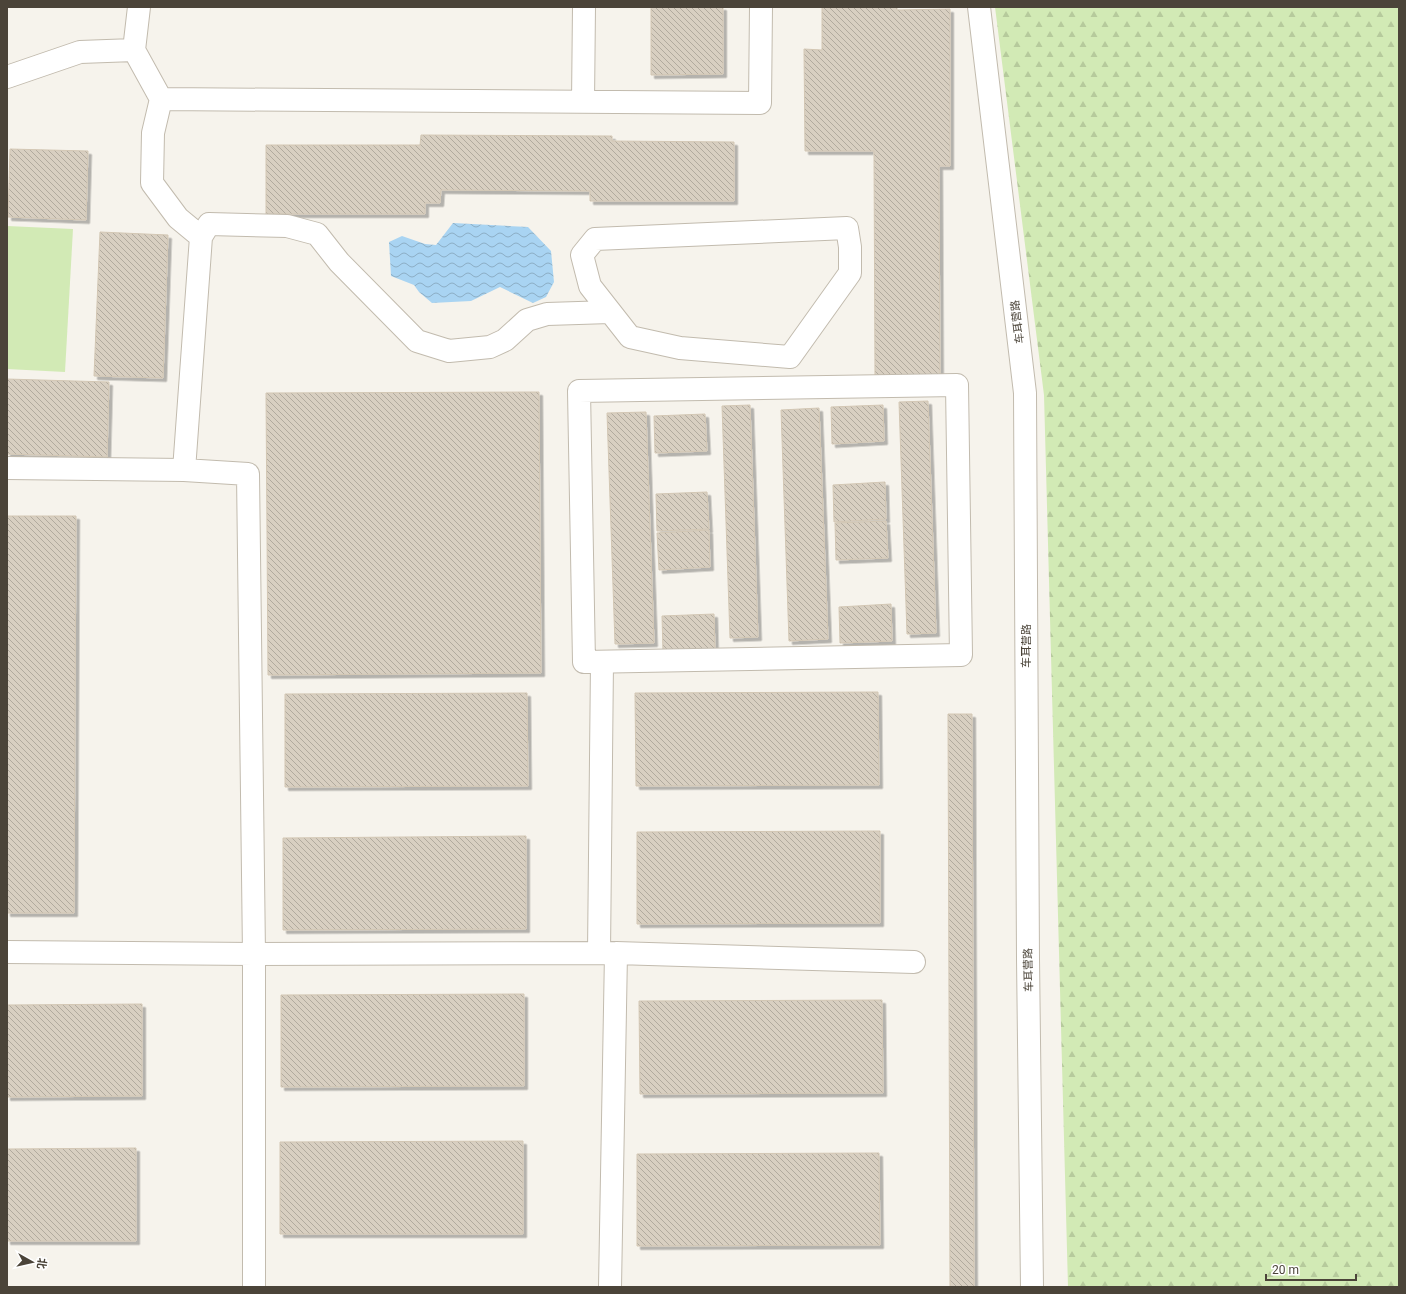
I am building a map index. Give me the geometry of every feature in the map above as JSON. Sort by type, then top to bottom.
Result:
[{"type":"street","points":[[139,7],[134,50],[161,99],[153,133],[152,183],[178,218],[201,237]]},
{"type":"street","points":[[583,102],[584,7]]},
{"type":"street","points":[[161,99],[760,103],[762,7]]},
{"type":"street","name":"车耳营路","points":[[979,7],[1025,394],[1028,959],[1032,1287]]},
{"type":"street","points":[[7,78],[80,52],[134,50]]},
{"type":"street","points":[[184,470],[201,237],[209,224],[288,226],[317,234],[339,262],[417,341],[449,351],[490,347],[505,340],[527,320],[547,314],[610,312]]},
{"type":"street","points":[[847,228],[850,247],[850,274],[790,356],[680,348],[630,337],[610,312],[590,286],[582,255],[595,238],[847,228]]},
{"type":"street","points":[[957,385],[961,656],[602,662],[584,662],[580,391],[957,385]]},
{"type":"street","points":[[7,468],[184,470],[248,474],[254,954],[254,1287]]},
{"type":"street","points":[[602,662],[608,953],[610,1287]]},
{"type":"street","points":[[7,952],[254,954],[608,953],[914,962]]},
{"type":"green space","points":[[995,7],[1399,7],[1399,1287],[1068,1287],[1044,395]]},
{"type":"green space","points":[[7,226],[73,229],[65,372],[7,369]]},
{"type":"water","points":[[453,223],[528,227],[551,251],[554,282],[546,297],[533,303],[500,287],[471,301],[432,303],[419,292],[414,285],[391,276],[389,242],[402,236],[425,244],[436,245]]},
{"type":"building","points":[[651,7],[723,7],[723,74],[651,75]]},
{"type":"building","points":[[822,7],[897,7],[897,10],[950,9],[950,166],[939,166],[940,379],[875,379],[874,151],[805,151],[804,49],[822,50]]},
{"type":"building","points":[[421,135],[612,136],[612,141],[734,142],[734,201],[590,201],[590,191],[441,190],[440,203],[425,203],[425,214],[266,214],[266,145],[420,145]]},
{"type":"building","points":[[10,149],[88,151],[86,220],[8,217]]},
{"type":"building","points":[[100,232],[168,235],[163,378],[94,376]]},
{"type":"building","points":[[7,379],[109,382],[107,457],[7,454]]},
{"type":"building","points":[[539,392],[541,673],[268,675],[266,393]]},
{"type":"building","points":[[928,401],[936,633],[907,634],[899,402]]},
{"type":"building","points":[[750,405],[758,637],[730,638],[722,406]]},
{"type":"building","points":[[883,405],[884,441],[832,444],[831,407]]},
{"type":"building","points":[[819,408],[828,639],[789,641],[781,410]]},
{"type":"building","points":[[646,412],[654,643],[615,644],[607,413]]},
{"type":"building","points":[[705,414],[707,451],[655,453],[654,416]]},
{"type":"building","points":[[885,482],[886,519],[834,522],[833,485]]},
{"type":"building","points":[[707,492],[709,529],[657,531],[656,494]]},
{"type":"building","points":[[7,516],[76,516],[74,913],[7,913]]},
{"type":"building","points":[[886,521],[888,558],[836,560],[835,523]]},
{"type":"building","points":[[709,530],[710,567],[659,570],[657,533]]},
{"type":"building","points":[[891,604],[892,641],[840,643],[839,607]]},
{"type":"building","points":[[714,614],[715,651],[663,653],[662,616]]},
{"type":"building","points":[[878,692],[879,785],[636,786],[635,693]]},
{"type":"building","points":[[527,693],[528,786],[285,787],[285,694]]},
{"type":"building","points":[[948,714],[972,714],[974,1287],[950,1287]]},
{"type":"building","points":[[880,831],[880,923],[637,924],[637,832]]},
{"type":"building","points":[[526,836],[526,929],[283,930],[283,838]]},
{"type":"building","points":[[524,994],[524,1086],[281,1087],[281,995]]},
{"type":"building","points":[[882,1000],[883,1093],[640,1094],[639,1001]]},
{"type":"building","points":[[142,1004],[142,1096],[7,1097],[7,1005]]},
{"type":"building","points":[[523,1141],[523,1234],[280,1234],[280,1142]]},
{"type":"building","points":[[136,1148],[136,1241],[7,1241],[7,1149]]},
{"type":"building","points":[[879,1153],[880,1245],[637,1246],[637,1154]]}]
